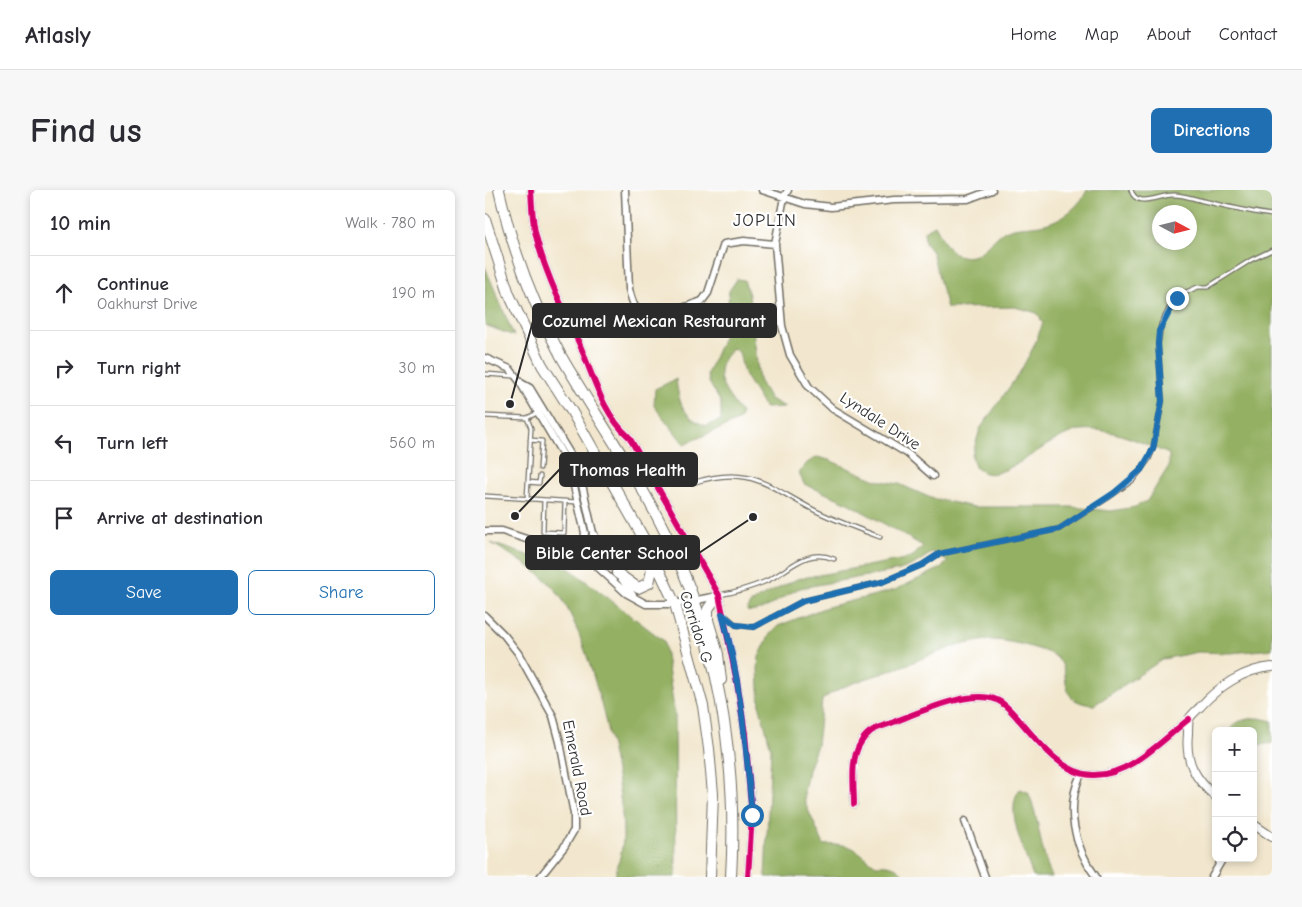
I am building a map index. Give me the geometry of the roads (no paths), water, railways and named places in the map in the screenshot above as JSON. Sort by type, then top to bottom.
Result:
[{"type":"highway","name":"Corridor G","points":[[499,190],[514,246],[536,304],[561,355],[665,530],[695,602],[724,721],[733,808],[731,877]]},
{"type":"highway","name":"Corridor G","points":[[485,219],[509,294],[541,365],[572,412],[648,546],[675,604],[703,706],[709,749],[713,803],[710,877]]},
{"type":"highway","points":[[615,488],[652,570],[649,582],[638,588],[617,573]]},
{"type":"highway","points":[[718,596],[708,609],[708,620],[718,654],[724,696],[724,721]]},
{"type":"street","points":[[531,190],[536,235],[594,382],[607,410],[634,444],[718,596],[737,682],[745,734],[752,815],[748,877]]},
{"type":"street","points":[[625,190],[629,289],[633,304],[647,321],[702,300],[708,293],[724,244],[744,241],[775,244]]},
{"type":"street","points":[[761,190],[805,204],[831,207],[894,200],[968,199],[992,190]]},
{"type":"street","name":"Lyndale Drive","points":[[788,190],[784,197],[775,244],[782,326],[790,355],[809,387],[833,409],[908,454],[933,476]]},
{"type":"street","points":[[485,358],[510,369],[521,383],[530,388],[569,465],[585,533],[582,558]]},
{"type":"street","points":[[541,411],[577,467],[593,532],[617,573],[635,598]]},
{"type":"street","points":[[485,531],[502,531],[590,560],[626,594],[646,604],[695,602],[718,596]]},
{"type":"street","points":[[590,560],[593,532]]},
{"type":"street","name":"Emerald Road","points":[[485,616],[504,635],[518,653],[553,716],[560,742],[573,807],[574,830],[564,847],[540,877]]},
{"type":"street","points":[[854,804],[855,755],[860,744],[870,732],[934,707],[965,699],[984,697],[1005,704],[1043,746],[1069,768],[1081,774],[1112,774],[1127,768],[1189,719],[1210,696],[1228,683],[1245,674],[1272,668]]},
{"type":"street","points":[[1189,719],[1187,744],[1191,769],[1201,784],[1212,794]]},
{"type":"street","points":[[1081,774],[1074,788],[1072,809],[1076,835],[1086,861],[1096,877]]},
{"type":"street","points":[[965,820],[985,877]]},
{"type":"street","points":[[1257,827],[1272,838]]},
{"type":"street","points":[[1212,877],[1221,862]]},
{"type":"lane","points":[[1131,190],[1135,198],[1141,200],[1172,195],[1186,196],[1245,211],[1272,215]]},
{"type":"lane","points":[[722,614],[736,625],[754,627],[803,601],[882,582],[922,565],[939,554],[1059,529],[1108,498],[1133,480],[1149,459],[1153,449],[1162,401],[1158,344],[1161,324],[1170,307],[1184,293],[1198,287],[1208,287],[1251,260],[1272,250]]},
{"type":"lane","points":[[485,374],[516,376]]},
{"type":"lane","points":[[485,416],[527,418],[541,411]]},
{"type":"lane","points":[[527,418],[531,428],[527,499]]},
{"type":"lane","points":[[530,440],[542,441],[540,468]]},
{"type":"lane","points":[[692,483],[727,474],[743,476],[772,485],[840,522],[880,536]]},
{"type":"lane","points":[[528,482],[539,482],[540,476]]},
{"type":"lane","points":[[485,496],[585,502]]},
{"type":"lane","points":[[544,500],[543,532],[564,534],[565,501]]},
{"type":"lane","points":[[718,596],[766,582],[801,559],[813,554],[833,559]]},
{"type":"place","name":"Cozumel Mexican Restaurant","points":[[510,404]]},
{"type":"place","name":"Thomas Health","points":[[515,516]]},
{"type":"place","name":"Bible Center School","points":[[753,517]]},
{"type":"district","name":"JOPLIN","points":[[765,220]]}]
